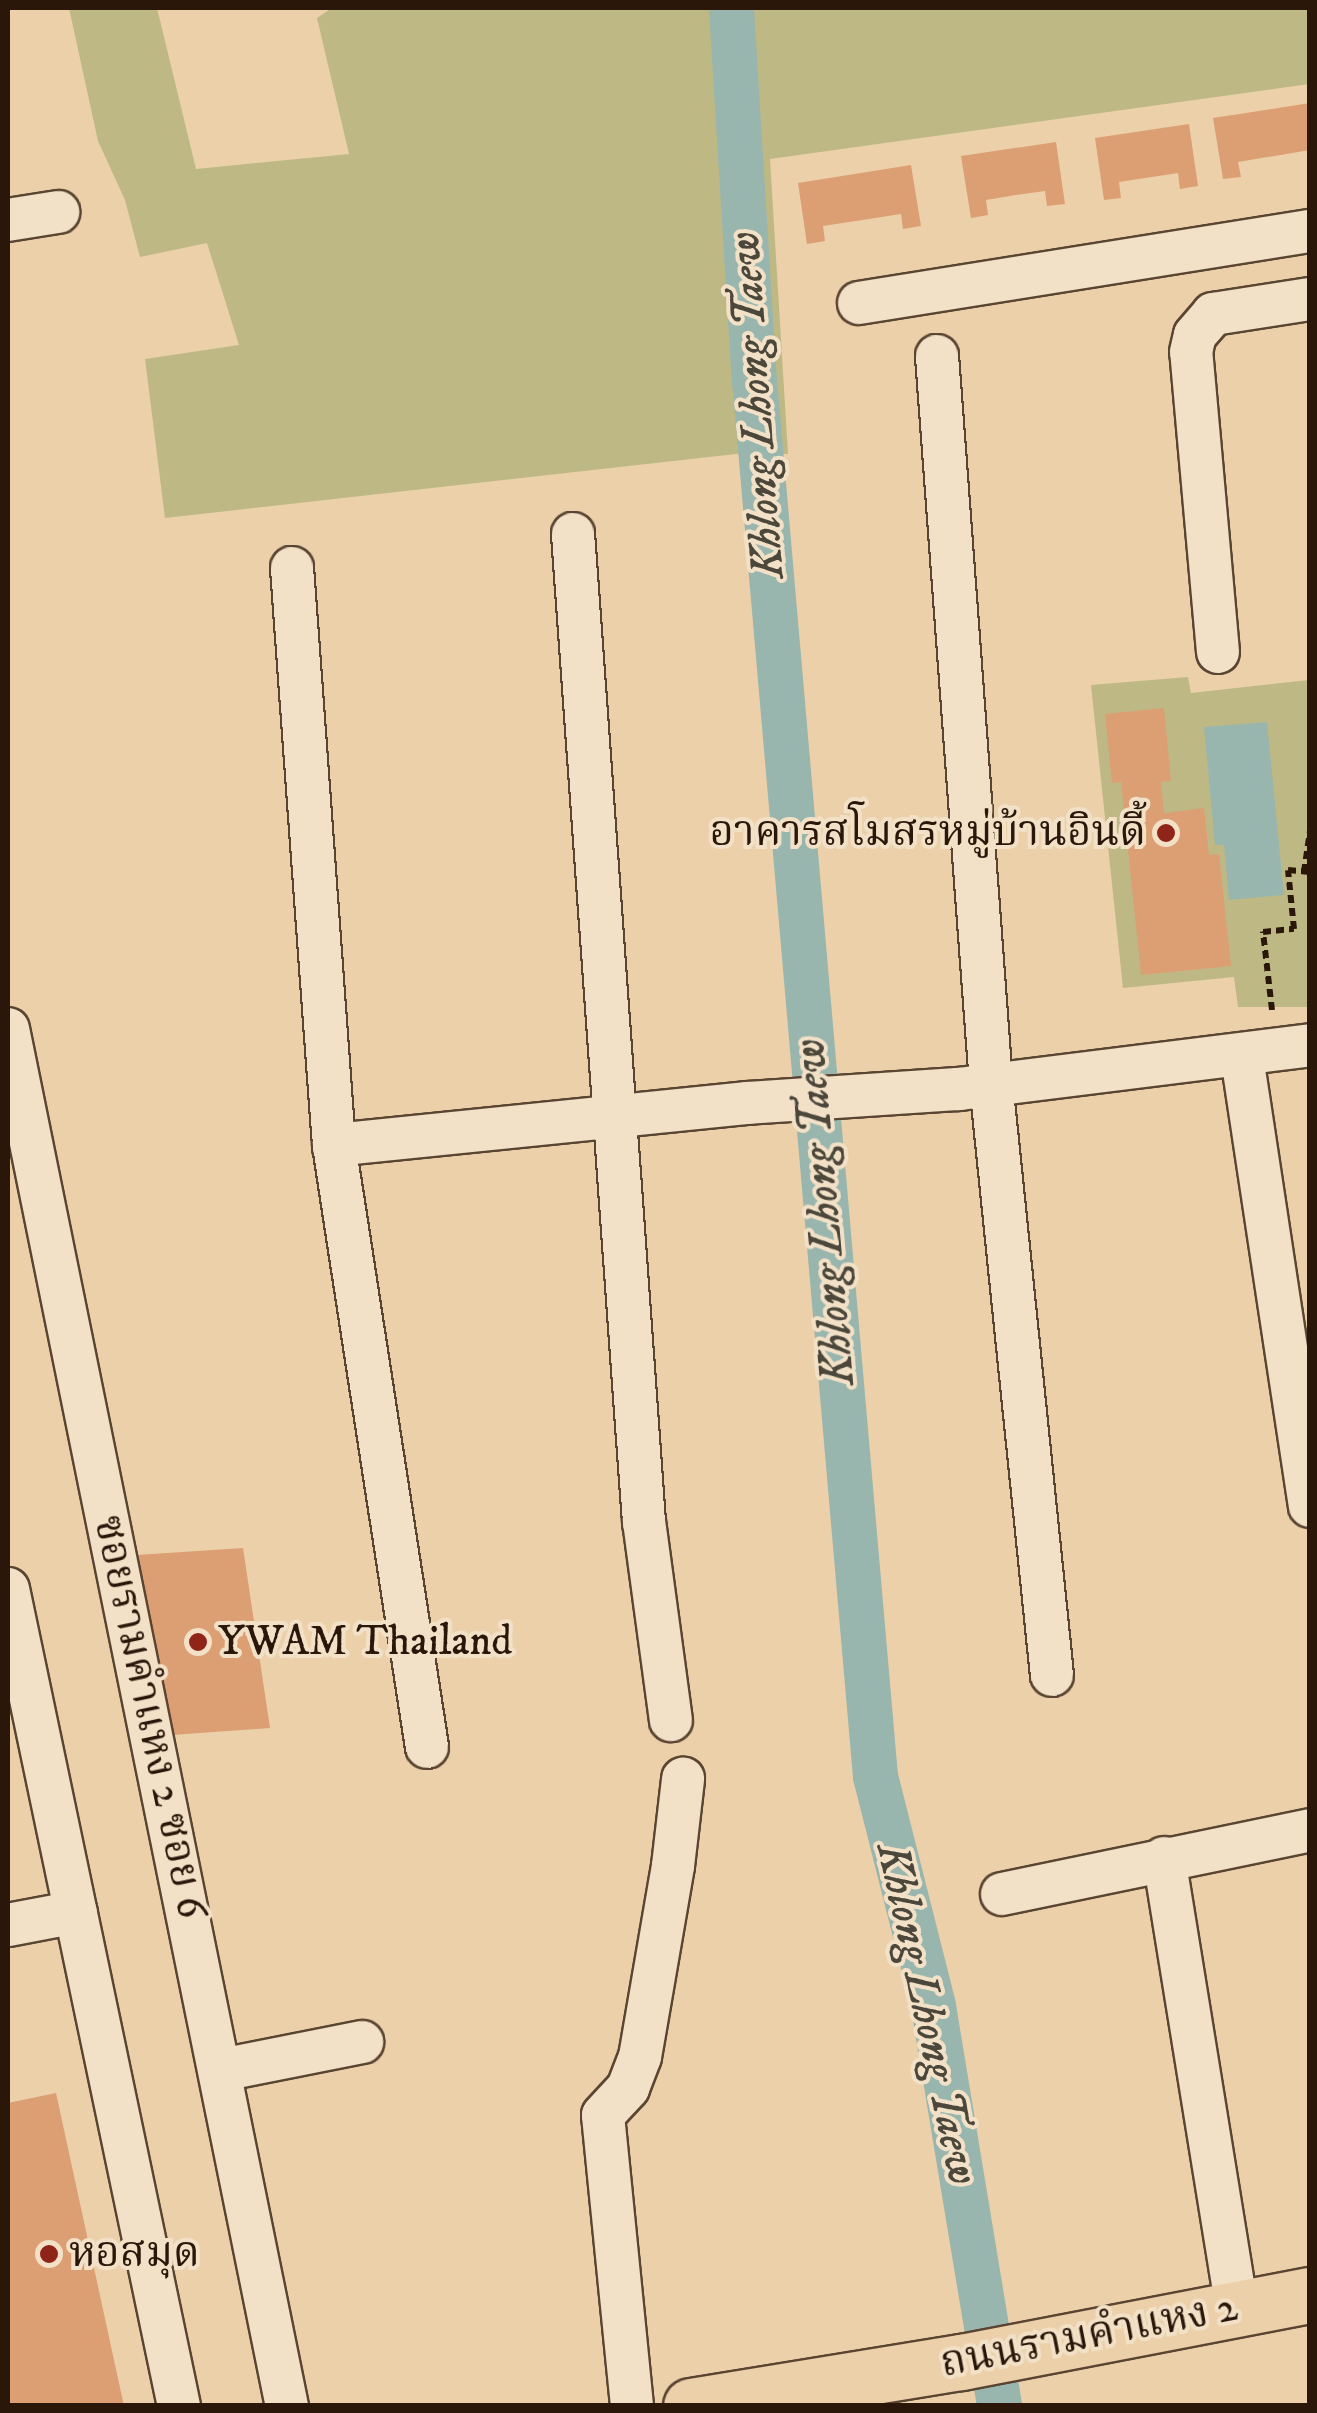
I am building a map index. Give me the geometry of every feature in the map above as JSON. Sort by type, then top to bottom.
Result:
[{"type":"main road","name":"ถนนรามคำแหง 2","points":[[691,2406],[962,2362],[1310,2294]]},
{"type":"street","points":[[8,220],[58,212]]},
{"type":"street","points":[[859,303],[1310,230]]},
{"type":"street","points":[[1218,652],[1191,352],[1194,334],[1213,314],[1310,300]]},
{"type":"street","points":[[937,356],[991,1083],[1052,1676]]},
{"type":"street","points":[[573,534],[644,1521],[671,1720]]},
{"type":"street","points":[[292,568],[334,1145],[426,1747]]},
{"type":"street","name":"ซอยรามคำแหง 2 ซอย 6","points":[[8,1029],[222,2070],[287,2406]]},
{"type":"street","points":[[334,1145],[616,1115],[991,1083],[1242,1057],[1310,1045]]},
{"type":"street","points":[[1242,1057],[1310,1506]]},
{"type":"street","points":[[8,1589],[179,2406]]},
{"type":"street","points":[[632,2406],[603,2115],[628,2088],[640,2058],[674,1866],[683,1779]]},
{"type":"street","points":[[1002,1894],[1310,1830]]},
{"type":"street","points":[[1164,1858],[1237,2308]]},
{"type":"street","points":[[8,1925],[76,1912]]},
{"type":"street","points":[[222,2070],[362,2042]]},
{"type":"path","points":[[1266,956],[1263,932],[1294,928],[1288,870],[1307,872],[1303,854],[1310,831]]},
{"type":"shaded area","points":[[69,8],[157,8],[196,169],[349,154],[317,18],[332,8],[1309,8],[1309,84],[770,159],[788,454],[745,453],[165,518],[145,359],[239,345],[207,243],[140,257],[125,200],[98,141]]},
{"type":"shaded area","points":[[1188,677],[1191,693],[1309,680],[1309,1007],[1238,1007],[1234,977],[1123,988],[1091,685]]},
{"type":"water","points":[[1267,722],[1284,895],[1229,900],[1224,845],[1215,845],[1204,727]]},
{"type":"building","points":[[1310,103],[1310,150],[1238,162],[1241,177],[1223,179],[1213,118]]},
{"type":"building","points":[[1189,124],[1198,186],[1180,189],[1178,173],[1119,182],[1121,198],[1104,200],[1095,138]]},
{"type":"building","points":[[1056,142],[1065,204],[1047,206],[1045,191],[1016,195],[986,200],[988,215],[971,218],[961,156]]},
{"type":"building","points":[[911,165],[921,226],[903,229],[901,214],[823,226],[825,241],[807,244],[798,183]]},
{"type":"building","name":"อาคารสโมสรหมู่บ้านอินดี้","points":[[1164,708],[1171,781],[1161,782],[1164,813],[1204,808],[1209,855],[1219,854],[1231,966],[1141,975],[1121,782],[1112,783],[1105,714]]},
{"type":"building","name":"YWAM Thailand","points":[[243,1548],[270,1728],[158,1736],[122,1556]]},
{"type":"building","name":"หอสมุด","points":[[56,2093],[124,2406],[8,2406],[8,2103]]},
{"type":"waterway","name":"Khlong Lhong Taew","points":[[731,8],[754,379],[875,1776],[933,2006],[999,2406]]},
{"type":"place","name":"อาคารสโมสรหมู่บ้านอินดี้","points":[[1166,833]]},
{"type":"place","name":"YWAM Thailand","points":[[198,1642]]},
{"type":"place","name":"หอสมุด","points":[[49,2254]]}]
